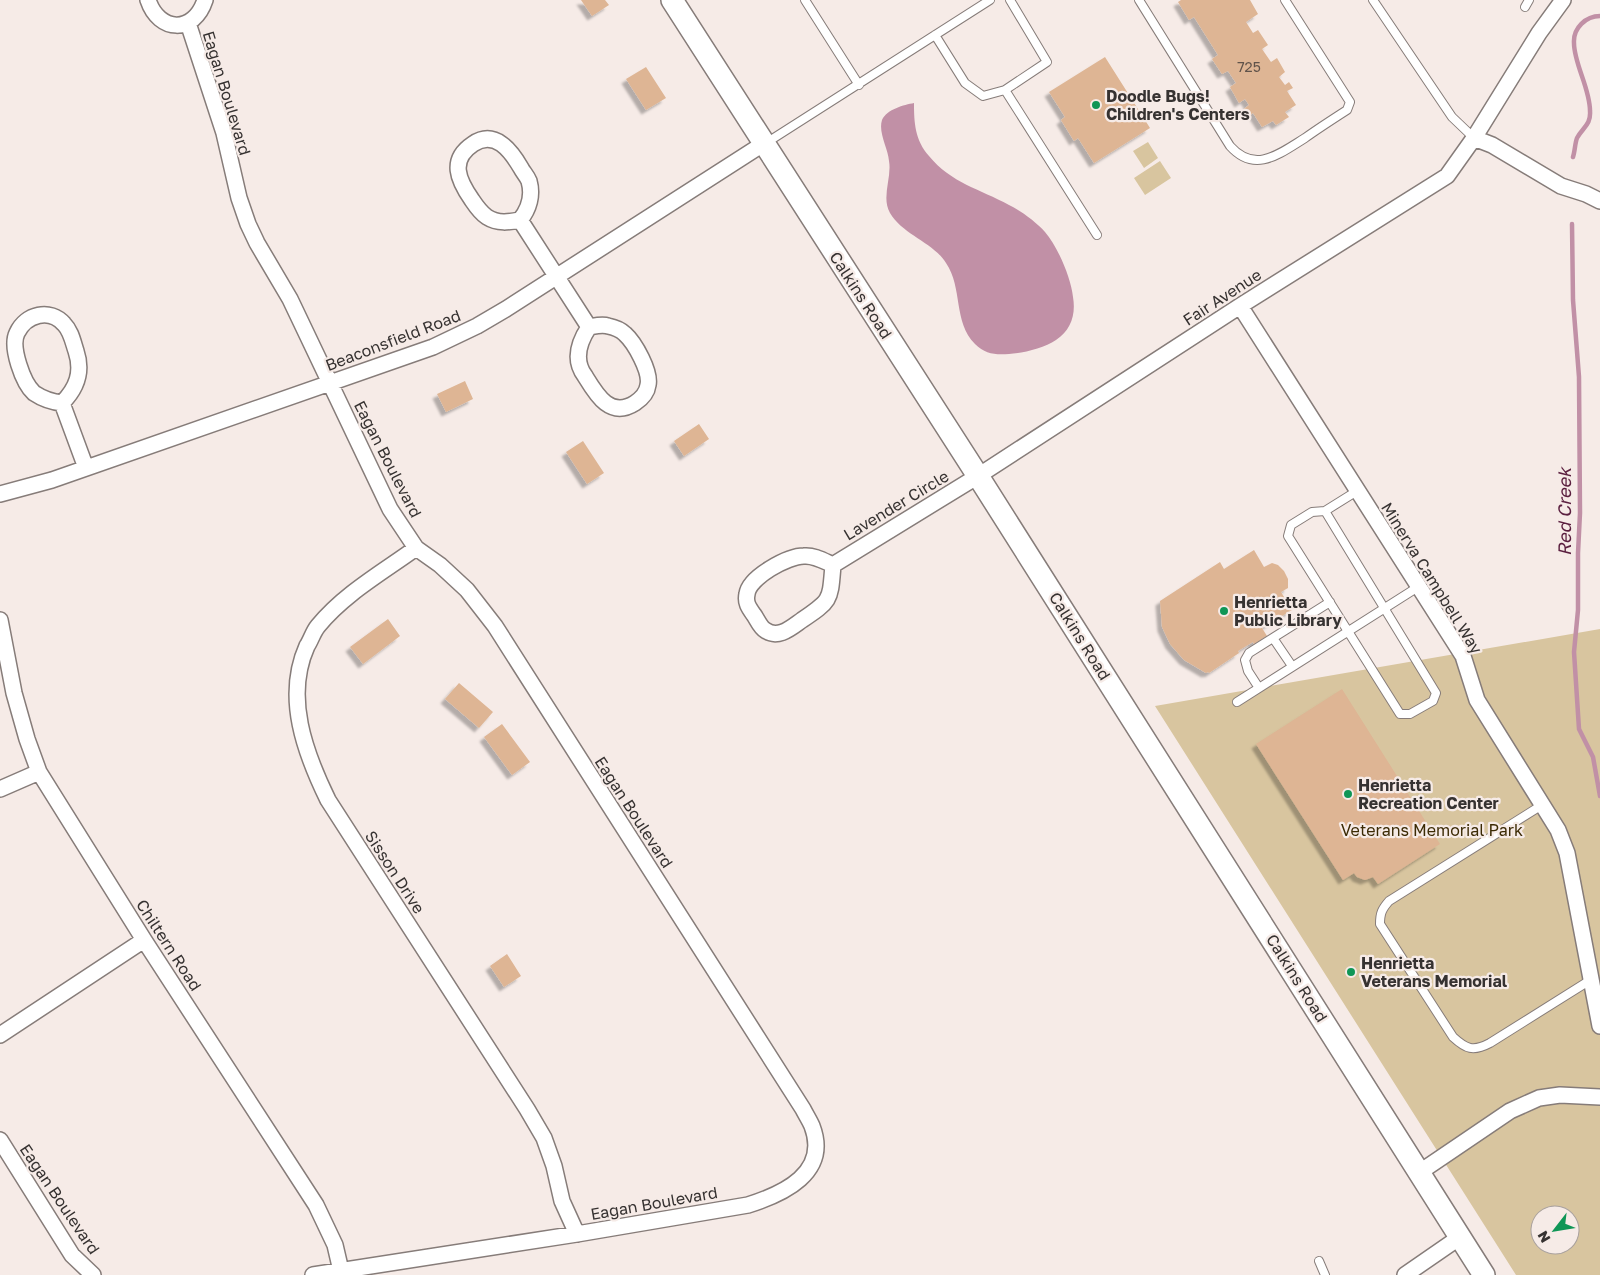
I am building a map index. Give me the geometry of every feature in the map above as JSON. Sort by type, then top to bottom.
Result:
[{"type":"main road","name":"Calkins Road","points":[[672,0],[978,476],[1484,1275]]},
{"type":"street","name":"Eagan Boulevard","points":[[148,0],[156,16],[165,23],[175,26],[188,23],[197,17],[205,0]]},
{"type":"street","name":"Fair Avenue","points":[[978,476],[1240,306],[1447,176],[1474,138],[1539,33],[1563,0]]},
{"type":"street","name":"Eagan Boulevard","points":[[188,23],[224,133],[239,198],[248,224],[290,299],[390,508],[416,548],[440,565],[467,590],[495,626],[798,1101],[812,1127],[815,1140],[814,1156],[809,1170],[800,1180],[771,1198],[748,1205],[341,1273],[313,1275]]},
{"type":"street","points":[[1474,138],[1492,145],[1561,186],[1586,194],[1600,201]]},
{"type":"street","points":[[484,139],[494,139],[503,144],[510,150],[529,180],[530,196],[528,210],[520,220],[506,223],[487,217],[462,185],[458,165],[461,157],[474,143],[484,139]]},
{"type":"street","name":"Beaconsfield Road","points":[[0,494],[52,480],[433,347],[477,326],[764,144]]},
{"type":"street","points":[[520,220],[589,326]]},
{"type":"street","name":"Minerva Campbell Way","points":[[1240,306],[1463,656],[1477,700],[1558,830],[1567,853],[1600,1026]]},
{"type":"street","points":[[48,314],[56,317],[64,324],[70,332],[79,360],[80,372],[76,383],[71,394],[62,403],[42,398],[33,392],[26,384],[16,356],[16,334],[22,326],[38,315],[48,314]]},
{"type":"street","points":[[606,325],[625,334],[645,365],[649,376],[645,394],[628,407],[618,408],[600,399],[582,372],[578,350],[589,326],[606,325]]},
{"type":"street","points":[[62,403],[86,468]]},
{"type":"street","name":"Lavender Circle","points":[[833,565],[978,476]]},
{"type":"street","name":"Sisson Drive","points":[[416,548],[336,607],[316,628],[303,655],[298,683],[297,713],[314,772],[328,800],[544,1138],[554,1166],[562,1201],[577,1234]]},
{"type":"street","points":[[806,555],[833,565],[830,597],[823,606],[784,632],[773,633],[764,630],[747,604],[746,594],[750,585],[758,576],[792,557],[806,555]]},
{"type":"street","name":"Chiltern Road","points":[[0,620],[14,693],[40,772],[144,940],[316,1204],[335,1245],[341,1273]]},
{"type":"street","points":[[0,790],[40,772]]},
{"type":"street","points":[[0,1035],[144,940]]},
{"type":"street","points":[[1420,1172],[1510,1111],[1539,1098],[1560,1095],[1600,1097]]},
{"type":"street","name":"Eagan Boulevard","points":[[0,1140],[72,1255],[93,1275]]},
{"type":"street","points":[[1405,1275],[1460,1237]]},
{"type":"lane","points":[[806,0],[859,85]]},
{"type":"lane","points":[[764,144],[990,0]]},
{"type":"lane","points":[[935,35],[965,83],[983,96],[1005,90],[1047,62],[1010,0]]},
{"type":"lane","points":[[1138,0],[1230,146],[1236,153],[1254,160],[1274,157],[1347,110],[1350,102],[1285,0]]},
{"type":"lane","points":[[1373,0],[1452,117],[1474,138]]},
{"type":"lane","points":[[1005,90],[1097,235]]},
{"type":"lane","points":[[1324,512],[1436,693],[1433,701],[1410,714],[1400,714],[1288,536],[1291,525],[1312,512],[1324,512],[1358,491]]},
{"type":"lane","points":[[1237,702],[1418,587]]},
{"type":"lane","points":[[1258,688],[1245,660],[1249,653],[1330,602]]},
{"type":"lane","points":[[1273,638],[1292,666]]},
{"type":"lane","points":[[1542,805],[1389,901],[1382,909],[1380,924],[1453,1037],[1462,1045],[1470,1048],[1480,1048],[1490,1043],[1592,979]]},
{"type":"lane","points":[[1318,1261],[1325,1275]]},
{"type":"green space","points":[[1148,142],[1158,158],[1144,168],[1133,151]]},
{"type":"green space","points":[[1160,161],[1171,178],[1145,195],[1134,178]]},
{"type":"green space","name":"Veterans Memorial Park","points":[[1600,629],[1600,1275],[1516,1275],[1155,706]]},
{"type":"shaded area","points":[[914,103],[918,137],[929,156],[947,173],[966,185],[1014,207],[1041,228],[1055,246],[1070,281],[1074,310],[1069,327],[1051,343],[1034,350],[1009,354],[990,353],[975,344],[964,326],[955,283],[946,263],[934,249],[902,227],[890,213],[886,201],[890,167],[881,130],[882,120],[892,110]]},
{"type":"building","points":[[581,0],[605,0],[609,5],[592,16]]},
{"type":"building","points":[[1181,0],[1250,0],[1258,14],[1246,22],[1253,33],[1258,30],[1268,45],[1262,49],[1271,62],[1277,58],[1285,72],[1279,77],[1285,85],[1289,82],[1293,88],[1287,91],[1296,105],[1285,112],[1289,117],[1276,125],[1273,121],[1262,127],[1253,113],[1249,116],[1244,109],[1249,105],[1245,99],[1239,103],[1230,87],[1236,83],[1228,71],[1222,74],[1212,59],[1218,55],[1194,17],[1189,20],[1178,2]]},
{"type":"building","name":"Doodle Bugs! Children's Centers","points":[[1105,57],[1150,128],[1094,163],[1078,138],[1074,141],[1061,120],[1065,117],[1049,92]]},
{"type":"building","points":[[646,67],[666,98],[646,110],[626,79]]},
{"type":"building","points":[[465,381],[473,399],[446,412],[437,394]]},
{"type":"building","points":[[699,424],[709,439],[684,456],[674,441]]},
{"type":"building","points":[[583,441],[604,473],[587,484],[566,452]]},
{"type":"building","name":"Henrietta Public Library","points":[[1254,550],[1264,567],[1272,563],[1278,565],[1284,571],[1288,579],[1288,588],[1281,592],[1292,610],[1262,628],[1267,636],[1238,651],[1239,653],[1209,673],[1206,673],[1184,660],[1170,644],[1162,627],[1160,601],[1220,562],[1224,569]]},
{"type":"building","points":[[388,619],[400,636],[363,664],[350,647]]},
{"type":"building","points":[[459,683],[493,712],[479,728],[445,699]]},
{"type":"building","name":"Henrietta Recreation Center","points":[[1342,689],[1440,844],[1378,884],[1373,877],[1365,880],[1357,877],[1354,873],[1343,880],[1256,744]]},
{"type":"building","points":[[502,724],[530,762],[512,775],[484,737]]},
{"type":"building","points":[[507,954],[521,976],[504,987],[490,966]]},
{"type":"waterway","name":"Red Creek","points":[[1573,157],[1577,138],[1588,123],[1590,116],[1588,94],[1576,59],[1574,38],[1581,24],[1590,18],[1600,16]]},
{"type":"waterway","name":"Red Creek","points":[[1572,224],[1573,300],[1579,377],[1580,513],[1578,610],[1574,652],[1579,729],[1593,757],[1600,796]]},
{"type":"place","name":"Doodle Bugs! Children's Centers","points":[[1096,105]]},
{"type":"place","name":"Henrietta Public Library","points":[[1224,611]]},
{"type":"place","name":"Henrietta Recreation Center","points":[[1348,794]]},
{"type":"place","name":"Henrietta Veterans Memorial","points":[[1351,972]]}]
